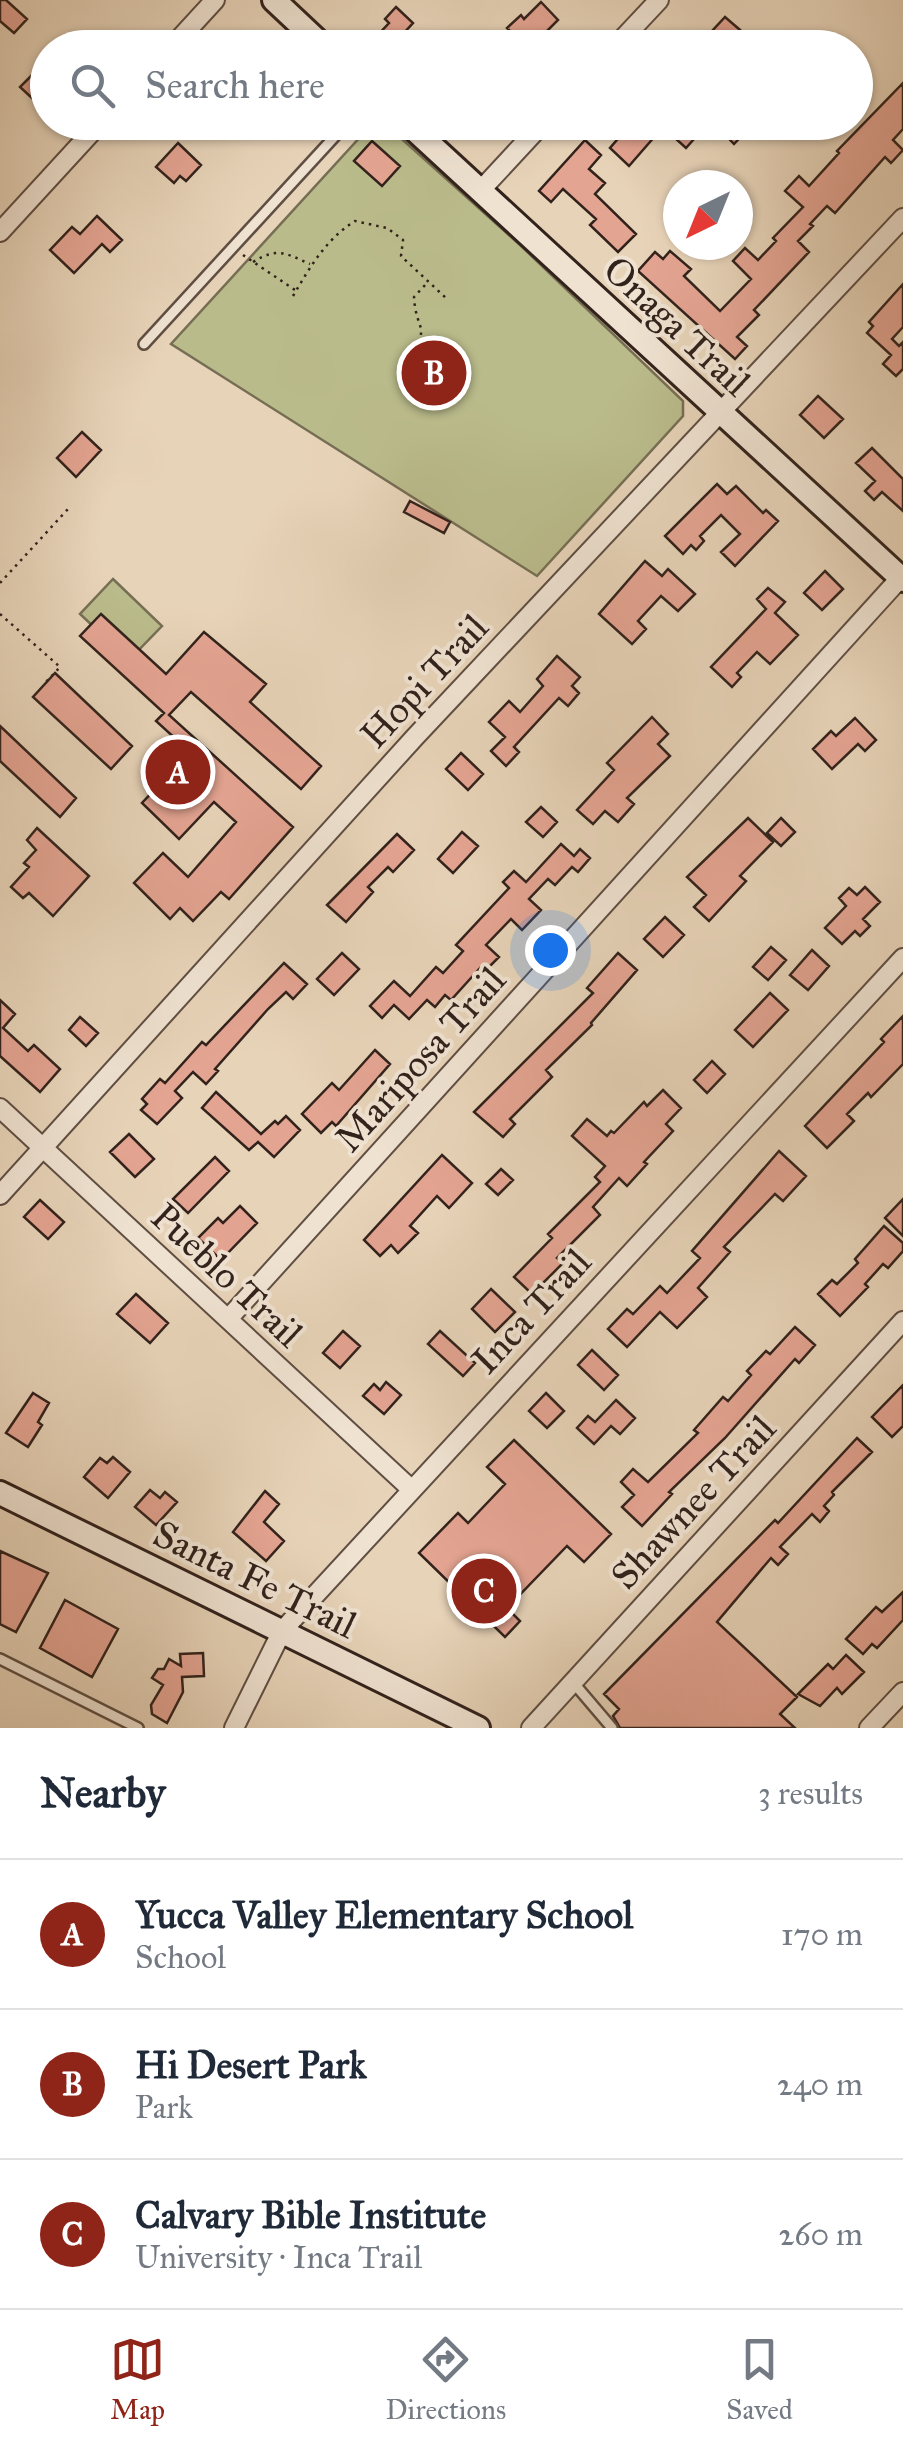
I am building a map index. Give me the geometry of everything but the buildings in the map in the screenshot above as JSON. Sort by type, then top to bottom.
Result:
[{"type":"street","points":[[188,30],[215,0]]},
{"type":"street","points":[[274,0],[306,30]]},
{"type":"street","points":[[630,30],[658,0]]},
{"type":"street","points":[[0,232],[84,140]]},
{"type":"street","name":"Onaga Trail","points":[[425,140],[902,577]]},
{"type":"street","points":[[480,191],[527,140]]},
{"type":"street","name":"Hopi Trail","points":[[0,1195],[415,737],[903,218]]},
{"type":"street","name":"Mariposa Trail","points":[[228,1319],[902,577]]},
{"type":"street","name":"Inca Trail","points":[[234,1728],[282,1631],[903,958]]},
{"type":"street","name":"Pueblo Trail","points":[[0,1108],[411,1488]]},
{"type":"street","name":"Shawnee Trail","points":[[531,1728],[903,1322]]},
{"type":"street","name":"Santa Fe Trail","points":[[0,1493],[478,1728]]},
{"type":"street","points":[[870,1728],[903,1692]]},
{"type":"lane","points":[[144,344],[331,140]]},
{"type":"lane","points":[[0,1659],[138,1728]]},
{"type":"lane","points":[[572,1682],[612,1728]]},
{"type":"path","points":[[292,296],[311,265],[339,232],[355,221],[387,228],[403,240],[400,256],[447,298]]},
{"type":"path","points":[[232,247],[296,290]]},
{"type":"path","points":[[252,262],[270,252],[311,265]]},
{"type":"path","points":[[408,362],[420,342],[423,325],[414,297],[428,282]]},
{"type":"path","points":[[0,583],[68,509]]},
{"type":"path","points":[[0,614],[60,667],[44,684]]},
{"type":"green space","points":[[357,140],[403,140],[683,401],[683,416],[537,576],[171,344]]},
{"type":"green space","points":[[113,579],[162,626],[129,660],[80,614]]},
{"type":"place","name":"Hi Desert Park","points":[[434,373]]},
{"type":"place","name":"Yucca Valley Elementary School","points":[[178,772]]},
{"type":"place","name":"Calvary Bible Institute","points":[[484,1591]]}]
